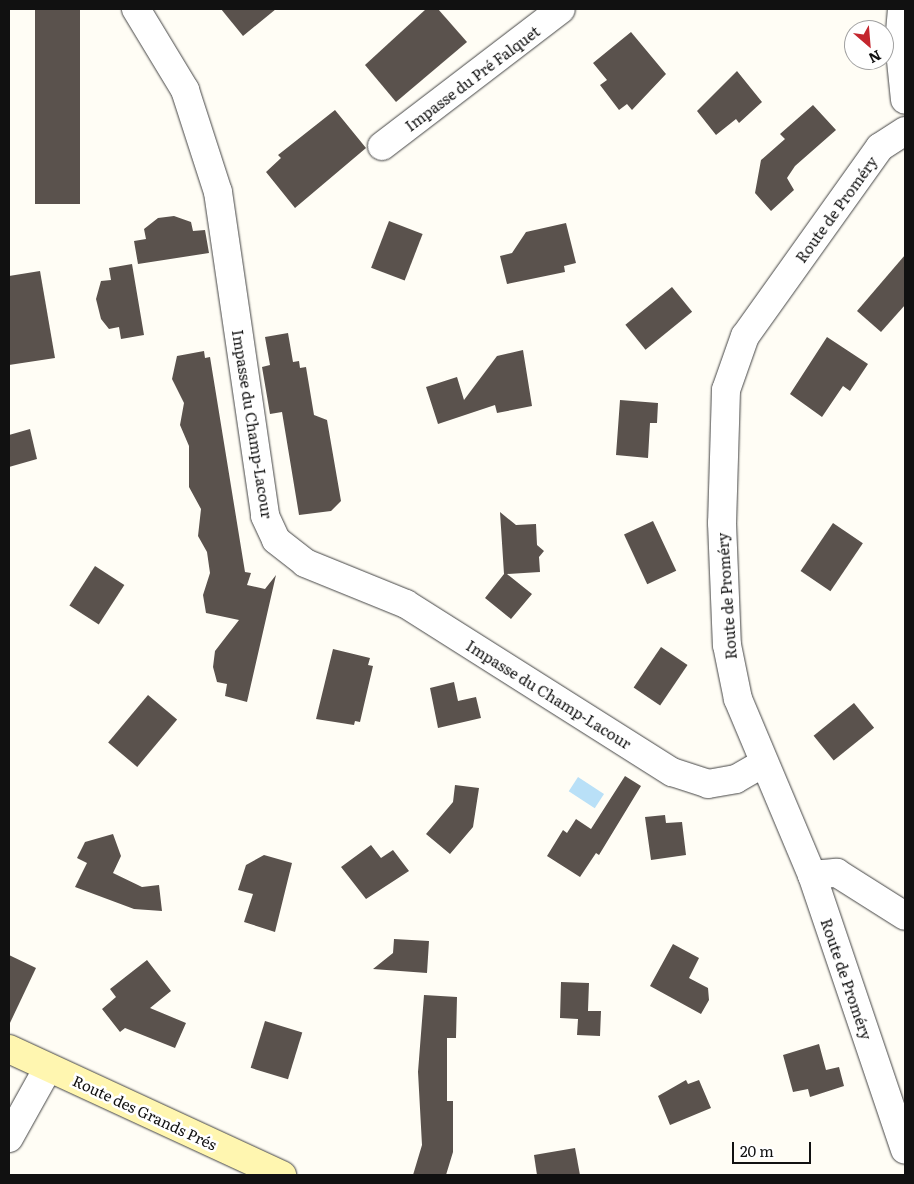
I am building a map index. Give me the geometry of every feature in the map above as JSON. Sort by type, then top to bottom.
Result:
[{"type":"street","name":"Impasse du Champ-Lacour","points":[[136,9],[185,90],[218,192],[265,516],[276,540],[305,563],[406,604],[672,772],[708,784],[736,779],[762,764]]},
{"type":"street","name":"Impasse du Pré Falquet","points":[[382,146],[561,9]]},
{"type":"street","points":[[902,9],[899,42],[905,100]]},
{"type":"street","name":"Route de Proméry","points":[[905,131],[880,147],[751,329],[726,390],[722,523],[727,645],[738,699],[762,764],[812,875],[905,1150]]},
{"type":"street","points":[[812,875],[838,873],[905,916]]},
{"type":"street","name":"Route des Grands Prés","points":[[9,1049],[282,1175]]},
{"type":"street","points":[[9,1138],[48,1068]]},
{"type":"water","points":[[578,777],[604,794],[595,808],[569,791]]},
{"type":"building","points":[[35,9],[80,9],[80,204],[35,204]]},
{"type":"building","points":[[221,9],[276,9],[243,36]]},
{"type":"building","points":[[426,9],[438,9],[467,42],[396,102],[365,65]]},
{"type":"building","points":[[631,32],[666,74],[632,110],[627,104],[619,110],[600,85],[607,80],[593,63]]},
{"type":"building","points":[[737,71],[762,102],[739,123],[736,119],[716,135],[697,111]]},
{"type":"building","points":[[813,105],[836,130],[795,166],[787,178],[794,190],[771,211],[755,193],[761,160],[785,139],[780,134]]},
{"type":"building","points":[[335,110],[366,148],[295,208],[266,172],[281,158],[278,155]]},
{"type":"building","points":[[174,216],[191,222],[193,231],[205,230],[209,253],[138,264],[134,241],[146,239],[144,229],[158,218]]},
{"type":"building","points":[[389,221],[423,234],[405,281],[371,268]]},
{"type":"building","points":[[566,223],[576,263],[564,266],[565,272],[507,284],[500,256],[512,253],[526,232]]},
{"type":"building","points":[[905,255],[905,305],[881,332],[857,311]]},
{"type":"building","points":[[132,264],[144,335],[121,339],[119,327],[109,329],[101,319],[96,299],[101,281],[111,280],[109,268]]},
{"type":"building","points":[[40,271],[55,358],[9,365],[9,276]]},
{"type":"building","points":[[672,287],[692,312],[646,350],[625,325]]},
{"type":"building","points":[[288,333],[293,362],[299,361],[300,368],[306,367],[314,415],[327,420],[341,501],[331,511],[299,515],[282,412],[270,414],[262,367],[270,365],[265,337]]},
{"type":"building","points":[[827,337],[868,364],[850,391],[843,386],[822,417],[790,394]]},
{"type":"building","points":[[523,350],[532,406],[497,413],[495,405],[438,424],[426,387],[457,377],[464,400],[497,356]]},
{"type":"building","points":[[204,351],[205,358],[210,357],[245,572],[251,573],[247,585],[265,589],[276,575],[247,702],[225,696],[227,684],[217,682],[213,667],[215,651],[239,620],[206,613],[203,595],[210,573],[207,552],[198,536],[201,509],[189,487],[189,446],[180,425],[184,403],[172,379],[177,356]]},
{"type":"building","points":[[620,400],[658,403],[657,423],[650,423],[648,458],[616,455]]},
{"type":"building","points":[[30,429],[37,459],[9,467],[9,435]]},
{"type":"building","points":[[500,512],[516,525],[536,524],[537,545],[544,551],[539,557],[540,572],[507,574],[532,594],[511,619],[485,598],[504,574]]},
{"type":"building","points":[[653,521],[676,571],[647,584],[624,535]]},
{"type":"building","points":[[833,523],[863,543],[830,591],[801,571]]},
{"type":"building","points":[[95,566],[124,585],[99,624],[69,605]]},
{"type":"building","points":[[661,647],[688,665],[660,706],[634,688]]},
{"type":"building","points":[[333,649],[370,658],[368,665],[373,666],[360,722],[355,721],[354,725],[316,719]]},
{"type":"building","points":[[454,682],[458,701],[476,697],[481,718],[438,728],[430,688]]},
{"type":"building","points":[[148,695],[177,719],[137,767],[108,742]]},
{"type":"building","points":[[854,703],[874,728],[834,761],[814,736]]},
{"type":"building","points":[[625,776],[641,786],[599,855],[596,853],[580,877],[547,856],[563,830],[567,833],[576,819],[591,829]]},
{"type":"building","points":[[455,785],[479,788],[473,827],[450,854],[426,834],[453,802]]},
{"type":"building","points":[[665,815],[666,823],[682,822],[686,855],[651,860],[645,817]]},
{"type":"building","points":[[113,834],[121,856],[113,873],[142,887],[159,885],[162,911],[134,909],[75,887],[87,863],[77,858],[85,842]]},
{"type":"building","points":[[371,845],[381,858],[393,850],[409,871],[366,899],[341,867]]},
{"type":"building","points":[[264,855],[292,863],[275,932],[244,922],[253,894],[238,890],[246,865]]},
{"type":"building","points":[[394,939],[429,941],[427,973],[373,969],[393,953]]},
{"type":"building","points":[[673,944],[699,958],[689,978],[708,988],[709,1000],[701,1014],[650,986]]},
{"type":"building","points":[[9,955],[36,968],[9,1025]]},
{"type":"building","points":[[147,960],[171,991],[150,1008],[186,1023],[175,1048],[125,1028],[120,1032],[102,1009],[116,997],[110,989]]},
{"type":"building","points":[[561,982],[589,983],[588,1011],[601,1011],[600,1036],[577,1035],[578,1019],[560,1018]]},
{"type":"building","points":[[424,995],[457,997],[456,1038],[447,1038],[447,1101],[453,1101],[453,1152],[446,1175],[413,1175],[422,1145],[418,1072]]},
{"type":"building","points":[[265,1021],[302,1032],[288,1079],[251,1068]]},
{"type":"building","points":[[819,1044],[826,1070],[839,1067],[844,1086],[810,1097],[808,1089],[793,1092],[783,1055]]},
{"type":"building","points":[[686,1080],[688,1084],[699,1080],[711,1108],[670,1125],[658,1096]]},
{"type":"building","points":[[575,1148],[580,1175],[537,1175],[534,1155]]}]
